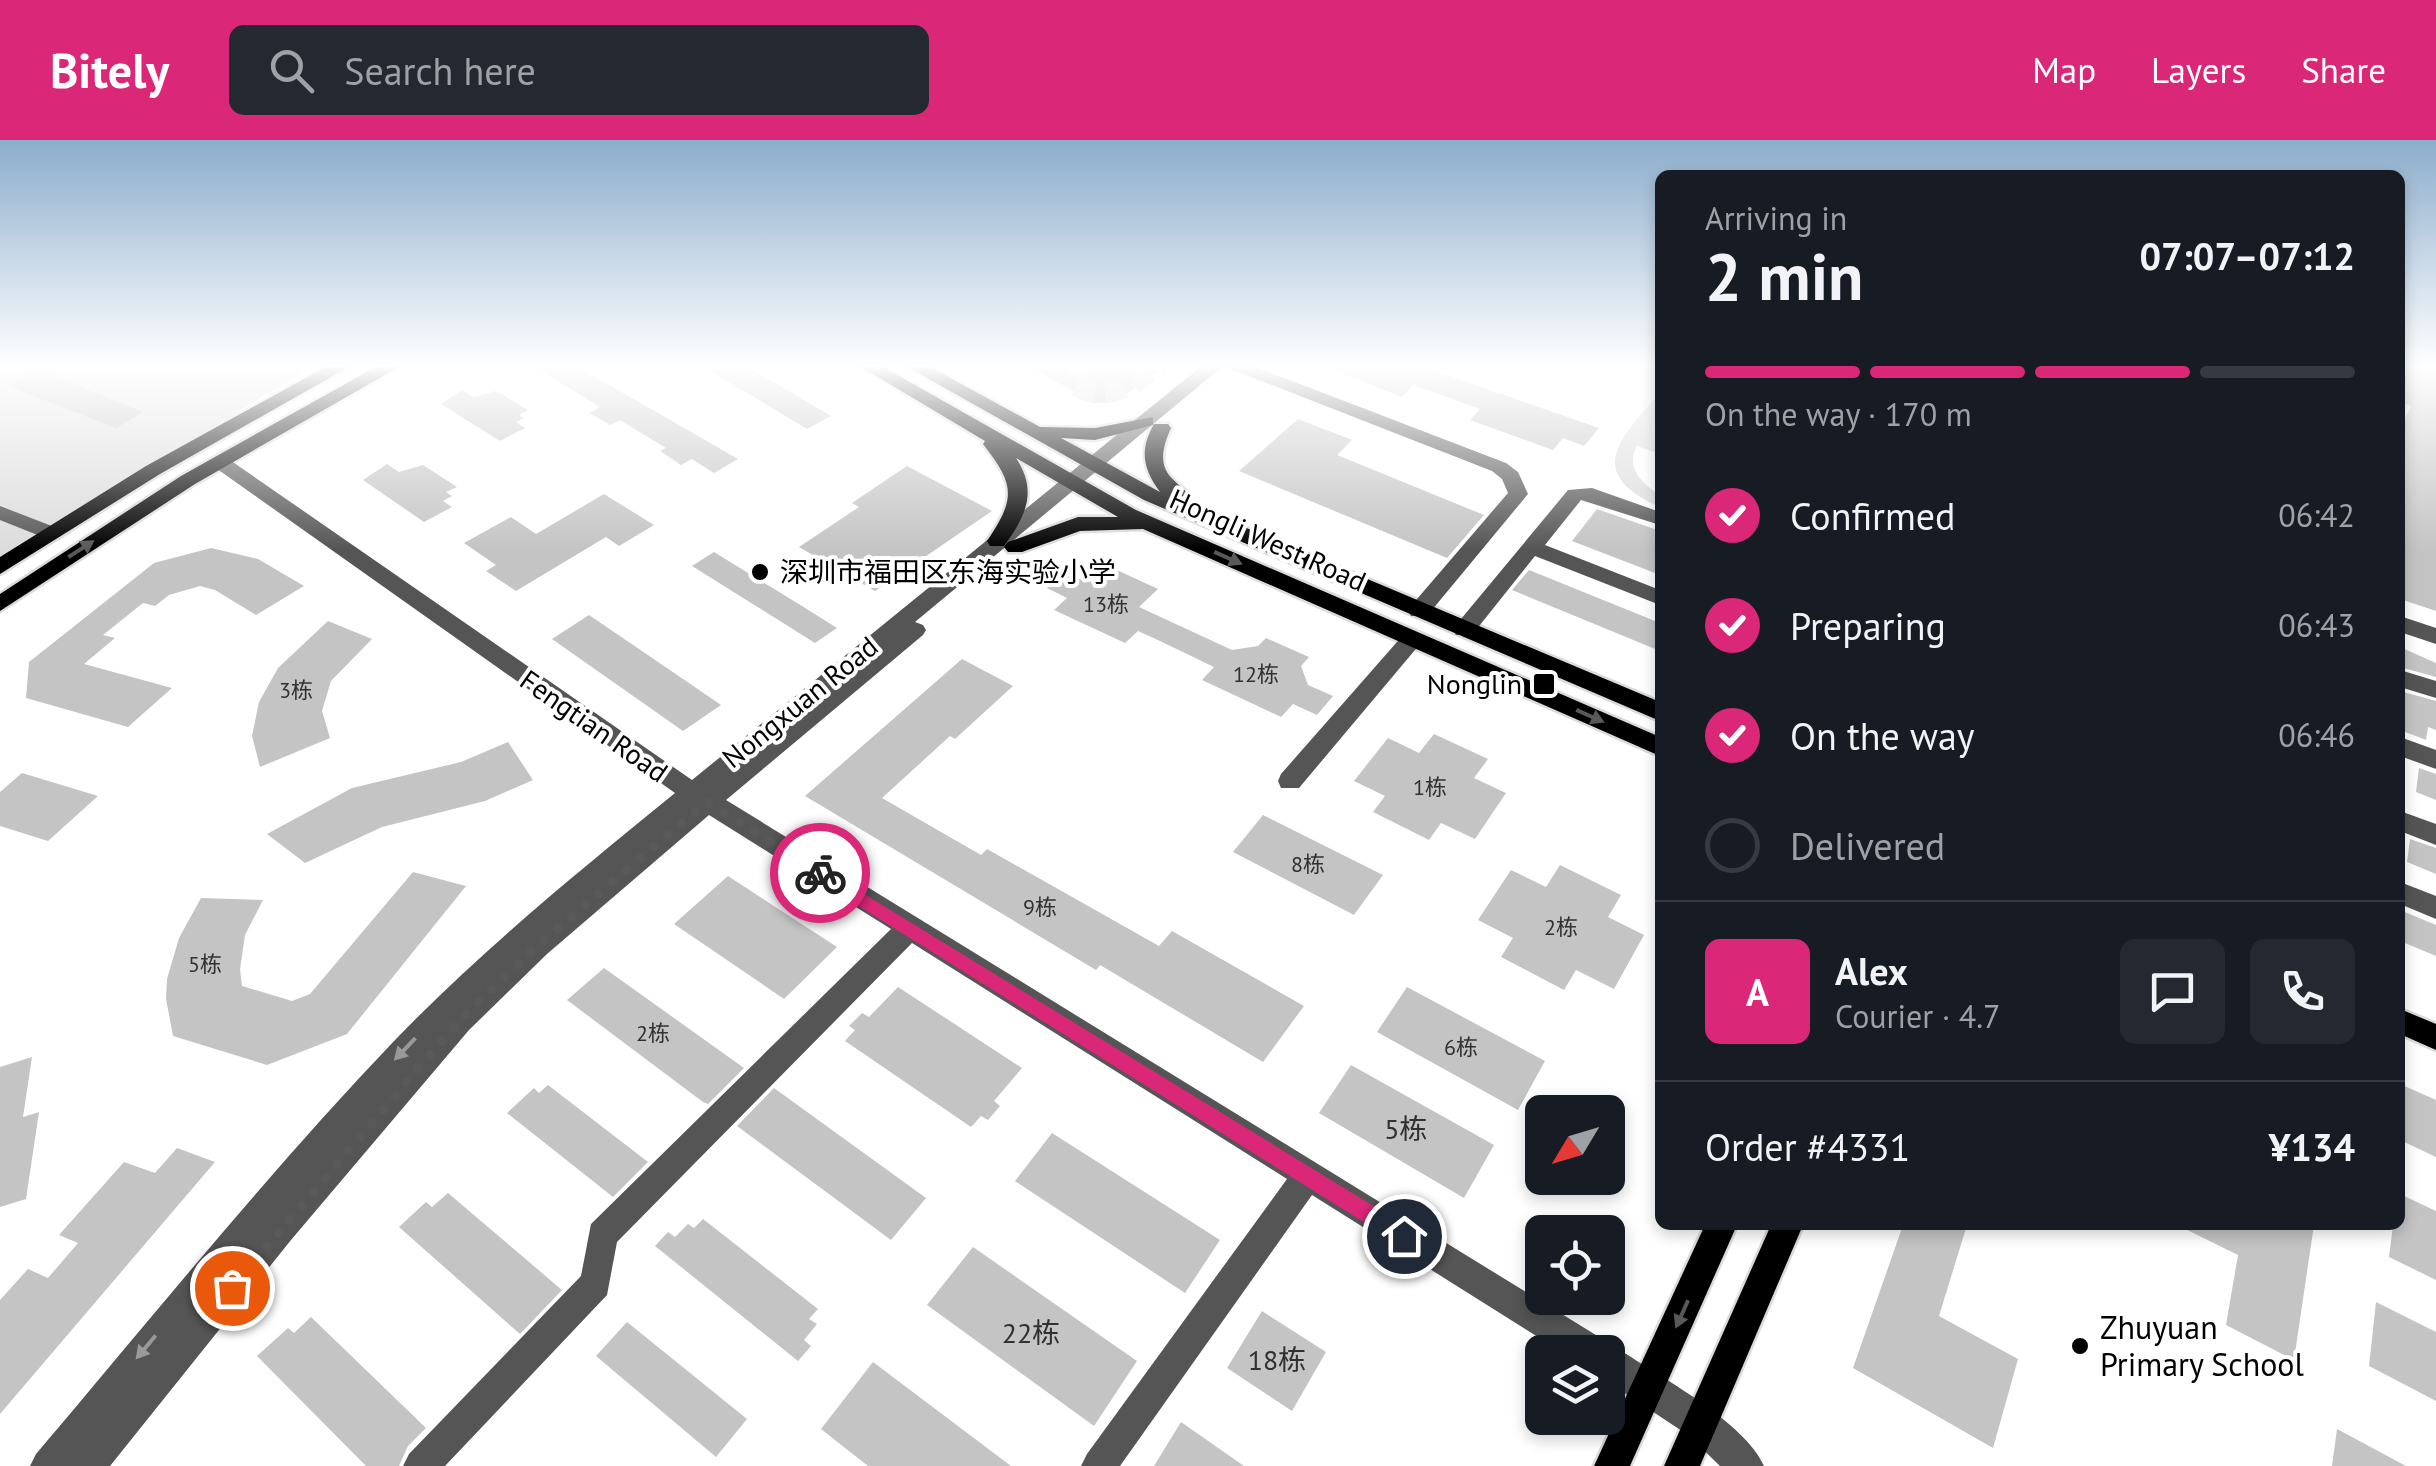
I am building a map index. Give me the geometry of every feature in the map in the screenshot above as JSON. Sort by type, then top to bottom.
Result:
[{"type":"main road","points":[[0,567],[229,426]]},
{"type":"main road","points":[[0,604],[220,462],[285,426]]},
{"type":"main road","name":"Hongli West Road","points":[[1023,426],[1165,530],[1655,745]]},
{"type":"main road","points":[[1028,426],[1068,436],[1144,426]]},
{"type":"main road","points":[[1154,426],[1151,455],[1161,482],[1215,523]]},
{"type":"main road","points":[[975,427],[1014,468],[1020,493],[1006,544]]},
{"type":"main road","name":"Hongli West Road","points":[[975,427],[1089,477],[1215,523],[1655,710]]},
{"type":"main road","points":[[1006,544],[1092,523],[1135,524],[1165,530]]},
{"type":"main road","points":[[2405,1023],[2436,1037]]},
{"type":"main road","points":[[1612,1466],[1719,1230]]},
{"type":"main road","points":[[1682,1466],[1785,1230]]},
{"type":"street","name":"Nongxuan Road","points":[[48,1466],[250,1223],[408,1046],[534,922],[698,797],[1152,426]]},
{"type":"street","points":[[1391,426],[1499,467],[1511,476],[1518,494],[1419,611]]},
{"type":"street","name":"Fengtian Road","points":[[220,462],[698,797],[1564,1335]]},
{"type":"street","points":[[1464,630],[1580,492],[1655,517]]},
{"type":"street","points":[[0,512],[50,533]]},
{"type":"street","points":[[1531,547],[1655,596]]},
{"type":"street","points":[[2405,626],[2436,636]]},
{"type":"street","points":[[1290,781],[1412,638]]},
{"type":"street","points":[[2405,680],[2436,690]]},
{"type":"street","points":[[2405,748],[2436,760]]},
{"type":"street","name":"Nongxuan Road","points":[[88,1466],[292,1215],[459,1021],[698,797]]},
{"type":"street","points":[[2405,823],[2436,835]]},
{"type":"street","points":[[2405,895],[2436,908]]},
{"type":"street","points":[[421,1466],[596,1284],[602,1235],[909,929]]},
{"type":"street","points":[[1100,1466],[1307,1176]]},
{"type":"street","points":[[1625,1373],[1700,1422],[1746,1466]]},
{"type":"shaded area","points":[[0,426],[214,426],[0,555]]},
{"type":"shaded area","points":[[1632,426],[1655,426],[1655,452],[1637,446],[1633,461],[1642,480],[1655,492],[1655,504],[1621,481],[1616,453]]},
{"type":"building","points":[[476,426],[525,428],[500,441]]},
{"type":"building","points":[[630,426],[680,426],[738,459],[714,473],[692,459],[681,465],[660,451],[666,448]]},
{"type":"building","points":[[1290,426],[1316,426],[1352,440],[1337,455],[1484,515],[1447,558],[1239,471]]},
{"type":"building","points":[[1486,426],[1599,428],[1584,446],[1563,438],[1553,450]]},
{"type":"building","points":[[2405,426],[2436,426],[2436,611],[2405,601]]},
{"type":"building","points":[[387,464],[399,472],[423,465],[457,487],[446,492],[452,496],[443,501],[452,507],[424,522],[363,480]]},
{"type":"building","points":[[907,466],[992,511],[875,591],[799,547],[859,507],[852,503]]},
{"type":"building","points":[[604,494],[654,525],[619,546],[606,537],[516,591],[486,571],[496,565],[464,543],[511,517],[536,534]]},
{"type":"building","points":[[1597,509],[1655,529],[1655,573],[1572,541]]},
{"type":"building","points":[[211,548],[258,559],[304,586],[256,615],[215,590],[200,586],[169,595],[155,606],[143,603],[103,635],[115,638],[84,664],[172,688],[128,727],[26,698],[29,662],[154,563]]},
{"type":"building","points":[[714,552],[837,628],[815,643],[692,566]]},
{"type":"building","points":[[1529,570],[1655,621],[1655,649],[1512,590]]},
{"type":"building","points":[[1119,571],[1158,589],[1139,607],[1232,650],[1258,646],[1266,638],[1309,657],[1301,666],[1308,685],[1333,696],[1317,715],[1293,704],[1281,717],[1202,680],[1214,667],[1160,641],[1138,631],[1125,643],[1054,610],[1067,598],[1047,588],[1064,572],[1086,582],[1111,579]]},
{"type":"building","points":[[589,615],[721,705],[683,731],[552,639]]},
{"type":"building","points":[[328,621],[372,639],[331,681],[322,711],[330,738],[260,767],[252,736],[259,702],[278,668]]},
{"type":"building","points":[[2405,649],[2436,663],[2436,677],[2405,668]]},
{"type":"building","points":[[962,659],[1013,686],[882,798],[981,855],[987,849],[1159,946],[1172,931],[1304,1006],[1263,1062],[1100,965],[1096,970],[805,796]]},
{"type":"building","points":[[2405,692],[2436,701],[2436,730],[2428,727],[2426,740],[2405,732]]},
{"type":"building","points":[[1434,734],[1488,759],[1474,778],[1506,793],[1475,839],[1441,823],[1429,840],[1373,812],[1385,796],[1354,781],[1388,738],[1419,753]]},
{"type":"building","points":[[508,742],[533,780],[485,801],[382,827],[305,863],[267,834],[352,788],[461,762]]},
{"type":"building","points":[[2419,768],[2436,774],[2436,800],[2416,792]]},
{"type":"building","points":[[22,773],[98,796],[48,841],[0,826],[0,792]]},
{"type":"building","points":[[1263,815],[1383,875],[1354,915],[1233,852]]},
{"type":"building","points":[[2410,839],[2436,848],[2436,874],[2407,862]]},
{"type":"building","points":[[1560,865],[1621,895],[1608,917],[1644,935],[1614,989],[1576,970],[1564,990],[1501,957],[1513,938],[1478,920],[1511,870],[1546,887]]},
{"type":"building","points":[[413,872],[466,886],[347,1034],[267,1065],[173,1036],[166,999],[167,979],[179,938],[201,898],[263,900],[245,935],[242,986],[292,1001],[310,994]]},
{"type":"building","points":[[728,876],[837,947],[784,999],[674,924]]},
{"type":"building","points":[[2405,912],[2436,925],[2436,956],[2405,943]]},
{"type":"building","points":[[604,968],[744,1068],[708,1104],[703,1102],[567,1000]]},
{"type":"building","points":[[898,987],[1022,1068],[994,1101],[1000,1106],[988,1120],[981,1116],[971,1127],[845,1041],[855,1030],[849,1026],[862,1013],[869,1017]]},
{"type":"building","points":[[1407,987],[1545,1061],[1518,1110],[1377,1032]]},
{"type":"building","points":[[32,1057],[23,1117],[39,1112],[26,1199],[0,1207],[0,1067]]},
{"type":"building","points":[[1351,1065],[1494,1145],[1464,1198],[1319,1113]]},
{"type":"building","points":[[548,1085],[648,1162],[613,1197],[507,1113],[534,1088],[539,1093]]},
{"type":"building","points":[[2405,1086],[2436,1100],[2436,1157],[2405,1142]]},
{"type":"building","points":[[774,1088],[926,1198],[891,1240],[737,1126]]},
{"type":"building","points":[[1052,1133],[1220,1240],[1185,1293],[1015,1181]]},
{"type":"building","points":[[177,1148],[215,1162],[0,1414],[0,1300],[28,1269],[48,1278],[78,1243],[59,1235],[124,1162],[155,1173]]},
{"type":"building","points":[[448,1193],[562,1290],[520,1334],[399,1227],[426,1202],[432,1207]]},
{"type":"building","points":[[2405,1196],[2436,1211],[2436,1280],[2389,1257],[2392,1230],[2405,1230]]},
{"type":"building","points":[[703,1219],[818,1309],[809,1319],[817,1324],[804,1340],[811,1346],[798,1361],[655,1246],[668,1232],[675,1237],[688,1224],[694,1228]]},
{"type":"building","points":[[1901,1230],[1965,1230],[1939,1316],[2018,1359],[1993,1448],[1853,1368]]},
{"type":"building","points":[[2187,1230],[2313,1230],[2294,1360],[2226,1325],[2238,1255]]},
{"type":"building","points":[[973,1247],[1137,1361],[1094,1426],[927,1305]]},
{"type":"building","points":[[2376,1302],[2436,1332],[2436,1401],[2369,1366]]},
{"type":"building","points":[[1262,1311],[1326,1352],[1292,1411],[1227,1368]]},
{"type":"building","points":[[311,1317],[426,1428],[408,1446],[399,1466],[366,1466],[257,1356],[288,1328],[294,1333]]},
{"type":"building","points":[[627,1322],[747,1419],[716,1457],[596,1356]]},
{"type":"building","points":[[873,1362],[1011,1466],[868,1466],[821,1429]]},
{"type":"building","points":[[1181,1422],[1244,1466],[1154,1466]]},
{"type":"building","points":[[2337,1429],[2406,1466],[2332,1466]]},
{"type":"way so far","points":[[232,1288],[459,1021],[537,946],[707,802],[820,873]]},
{"type":"place","name":"深圳市福田区东海实验小学","points":[[760,572]]},
{"type":"place","name":"Nonglin","points":[[1544,684]]},
{"type":"place","name":"Zhuyuan Primary School","points":[[2080,1346]]},
{"type":"route","points":[[820,873],[1404,1236]]}]
